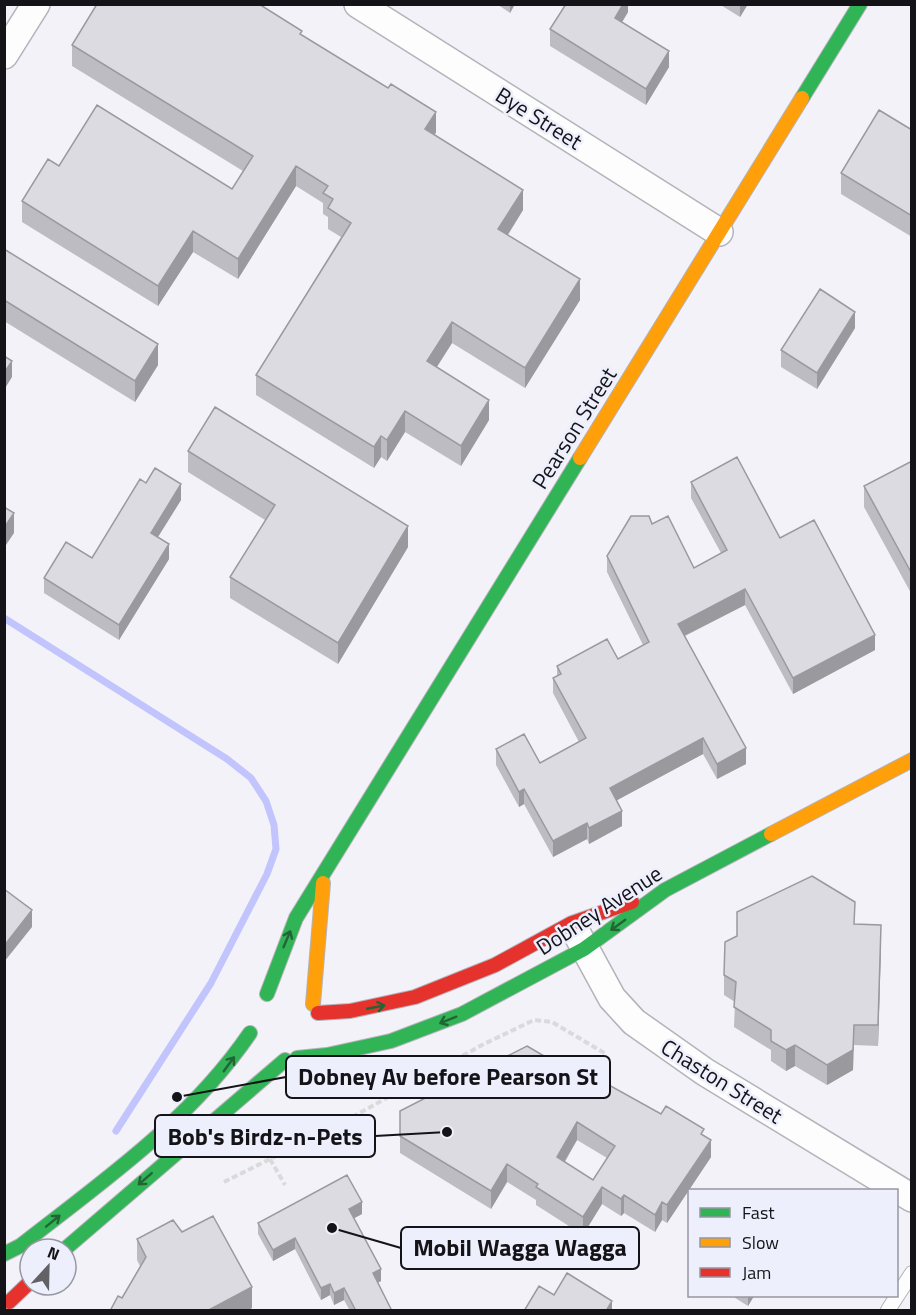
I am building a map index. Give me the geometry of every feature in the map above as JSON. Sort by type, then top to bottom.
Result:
[{"type":"main road","name":"Pearson Street","points":[[317,1013],[292,991],[263,997],[296,918],[860,4]]},
{"type":"main road","name":"Dobney Avenue","points":[[291,1059],[362,1048],[429,1028],[462,1014],[584,949],[665,890],[912,760]]},
{"type":"main road","name":"Pearson Street","points":[[317,1013],[316,934],[324,873]]},
{"type":"main road","points":[[317,1013],[351,1011],[415,998],[495,964],[572,923],[665,890]]},
{"type":"main road","points":[[249,1018],[250,1033],[261,1051],[274,1058],[291,1059]]},
{"type":"main road","points":[[4,1254],[20,1246],[42,1229],[186,1111],[212,1087],[250,1033]]},
{"type":"main road","points":[[78,1238],[291,1059],[314,1044]]},
{"type":"main road","points":[[4,1288],[9,1306]]},
{"type":"street","points":[[4,55],[36,4]]},
{"type":"street","name":"Bye Street","points":[[358,4],[719,232]]},
{"type":"street","name":"Chaston Street","points":[[572,923],[612,998],[634,1022],[705,1072],[897,1189]]},
{"type":"street","name":"Chaston Street","points":[[898,1189],[912,1198]]},
{"type":"lane","points":[[898,1296],[912,1274]]},
{"type":"lane","points":[[888,1311],[897,1297]]},
{"type":"path","points":[[224,1182],[338,1125],[482,1045],[534,1020],[552,1022],[606,1054]]},
{"type":"path","points":[[270,1159],[285,1185]]},
{"type":"building","points":[[97,4],[259,4],[302,31],[300,34],[388,88],[391,84],[436,112],[425,129],[523,190],[498,229],[580,279],[525,368],[452,322],[427,361],[489,400],[461,446],[405,411],[387,440],[381,436],[374,447],[256,375],[351,223],[328,208],[333,199],[323,193],[328,186],[296,166],[238,259],[193,231],[158,286],[22,201],[48,159],[59,166],[97,105],[232,189],[253,156],[72,45]]},
{"type":"building","points":[[566,4],[623,4],[615,18],[669,51],[646,89],[550,29]]},
{"type":"building","points":[[879,110],[912,130],[912,216],[841,173]]},
{"type":"building","points":[[4,249],[158,344],[135,381],[4,300]]},
{"type":"building","points":[[820,289],[855,312],[817,373],[781,350]]},
{"type":"building","points":[[4,356],[12,361],[4,373]]},
{"type":"building","points":[[215,407],[408,526],[338,643],[230,577],[275,505],[188,451]]},
{"type":"building","points":[[737,457],[780,538],[814,520],[875,635],[793,678],[745,589],[678,624],[746,748],[717,764],[703,738],[610,788],[622,811],[589,828],[587,823],[553,841],[524,789],[519,792],[496,749],[524,734],[540,763],[586,738],[553,678],[561,674],[557,666],[607,639],[618,659],[649,642],[607,556],[631,516],[649,516],[652,524],[668,516],[694,568],[727,550],[691,482]]},
{"type":"building","points":[[912,461],[912,574],[864,486]]},
{"type":"building","points":[[155,468],[181,484],[151,533],[169,544],[119,625],[44,578],[66,542],[92,558],[140,479],[146,483]]},
{"type":"building","points":[[4,507],[14,513],[4,528]]},
{"type":"building","points":[[812,876],[855,902],[854,924],[881,925],[878,1025],[854,1025],[853,1050],[827,1065],[795,1045],[786,1050],[771,1041],[771,1030],[734,1007],[736,982],[724,975],[725,942],[737,936],[737,912]]},
{"type":"building","points":[[4,889],[32,910],[4,946]]},
{"type":"building","points":[[527,1046],[605,1092],[609,1085],[661,1114],[666,1106],[704,1129],[701,1134],[711,1140],[667,1205],[662,1202],[655,1215],[624,1195],[621,1199],[602,1187],[583,1217],[536,1187],[538,1184],[507,1164],[491,1191],[400,1136],[400,1111]],"holes":[[[577,1122],[615,1146],[593,1180],[557,1157]]]},
{"type":"building","points":[[347,1175],[362,1202],[349,1209],[381,1269],[373,1273],[392,1311],[356,1311],[344,1288],[334,1293],[330,1284],[321,1288],[295,1238],[273,1250],[258,1223]]},
{"type":"building","points":[[213,1216],[252,1287],[207,1311],[110,1311],[118,1296],[122,1298],[146,1257],[137,1239],[173,1220],[182,1232]]},
{"type":"building","points":[[567,1273],[612,1301],[606,1311],[524,1311],[539,1286],[554,1295]]},
{"type":"waterway","points":[[4,618],[227,759],[251,778],[266,801],[274,825],[276,849],[267,874],[211,983],[116,1131]]},
{"type":"traffic: fast","points":[[802,98],[860,4]]},
{"type":"traffic: fast","points":[[267,994],[296,918],[580,458]]},
{"type":"traffic: fast","points":[[297,1058],[327,1055],[391,1041],[462,1014],[584,949],[665,890],[771,834]]},
{"type":"traffic: fast","points":[[4,1254],[20,1246],[144,1148],[173,1122],[226,1065],[250,1033]]},
{"type":"traffic: fast","points":[[78,1238],[285,1060]]},
{"type":"traffic: slow","points":[[580,458],[802,98]]},
{"type":"traffic: slow","points":[[771,834],[912,760]]},
{"type":"traffic: slow","points":[[313,1004],[323,883]]},
{"type":"traffic: jam","points":[[318,1013],[350,1011],[415,997],[495,965],[572,923],[632,902]]},
{"type":"traffic: jam","points":[[9,1302],[18,1293]]},
{"type":"place","name":"Dobney Av before Pearson St","points":[[177,1097]]},
{"type":"place","name":"Bob's Birdz-n-Pets","points":[[447,1132]]},
{"type":"place","name":"Mobil Wagga Wagga","points":[[332,1228]]}]
